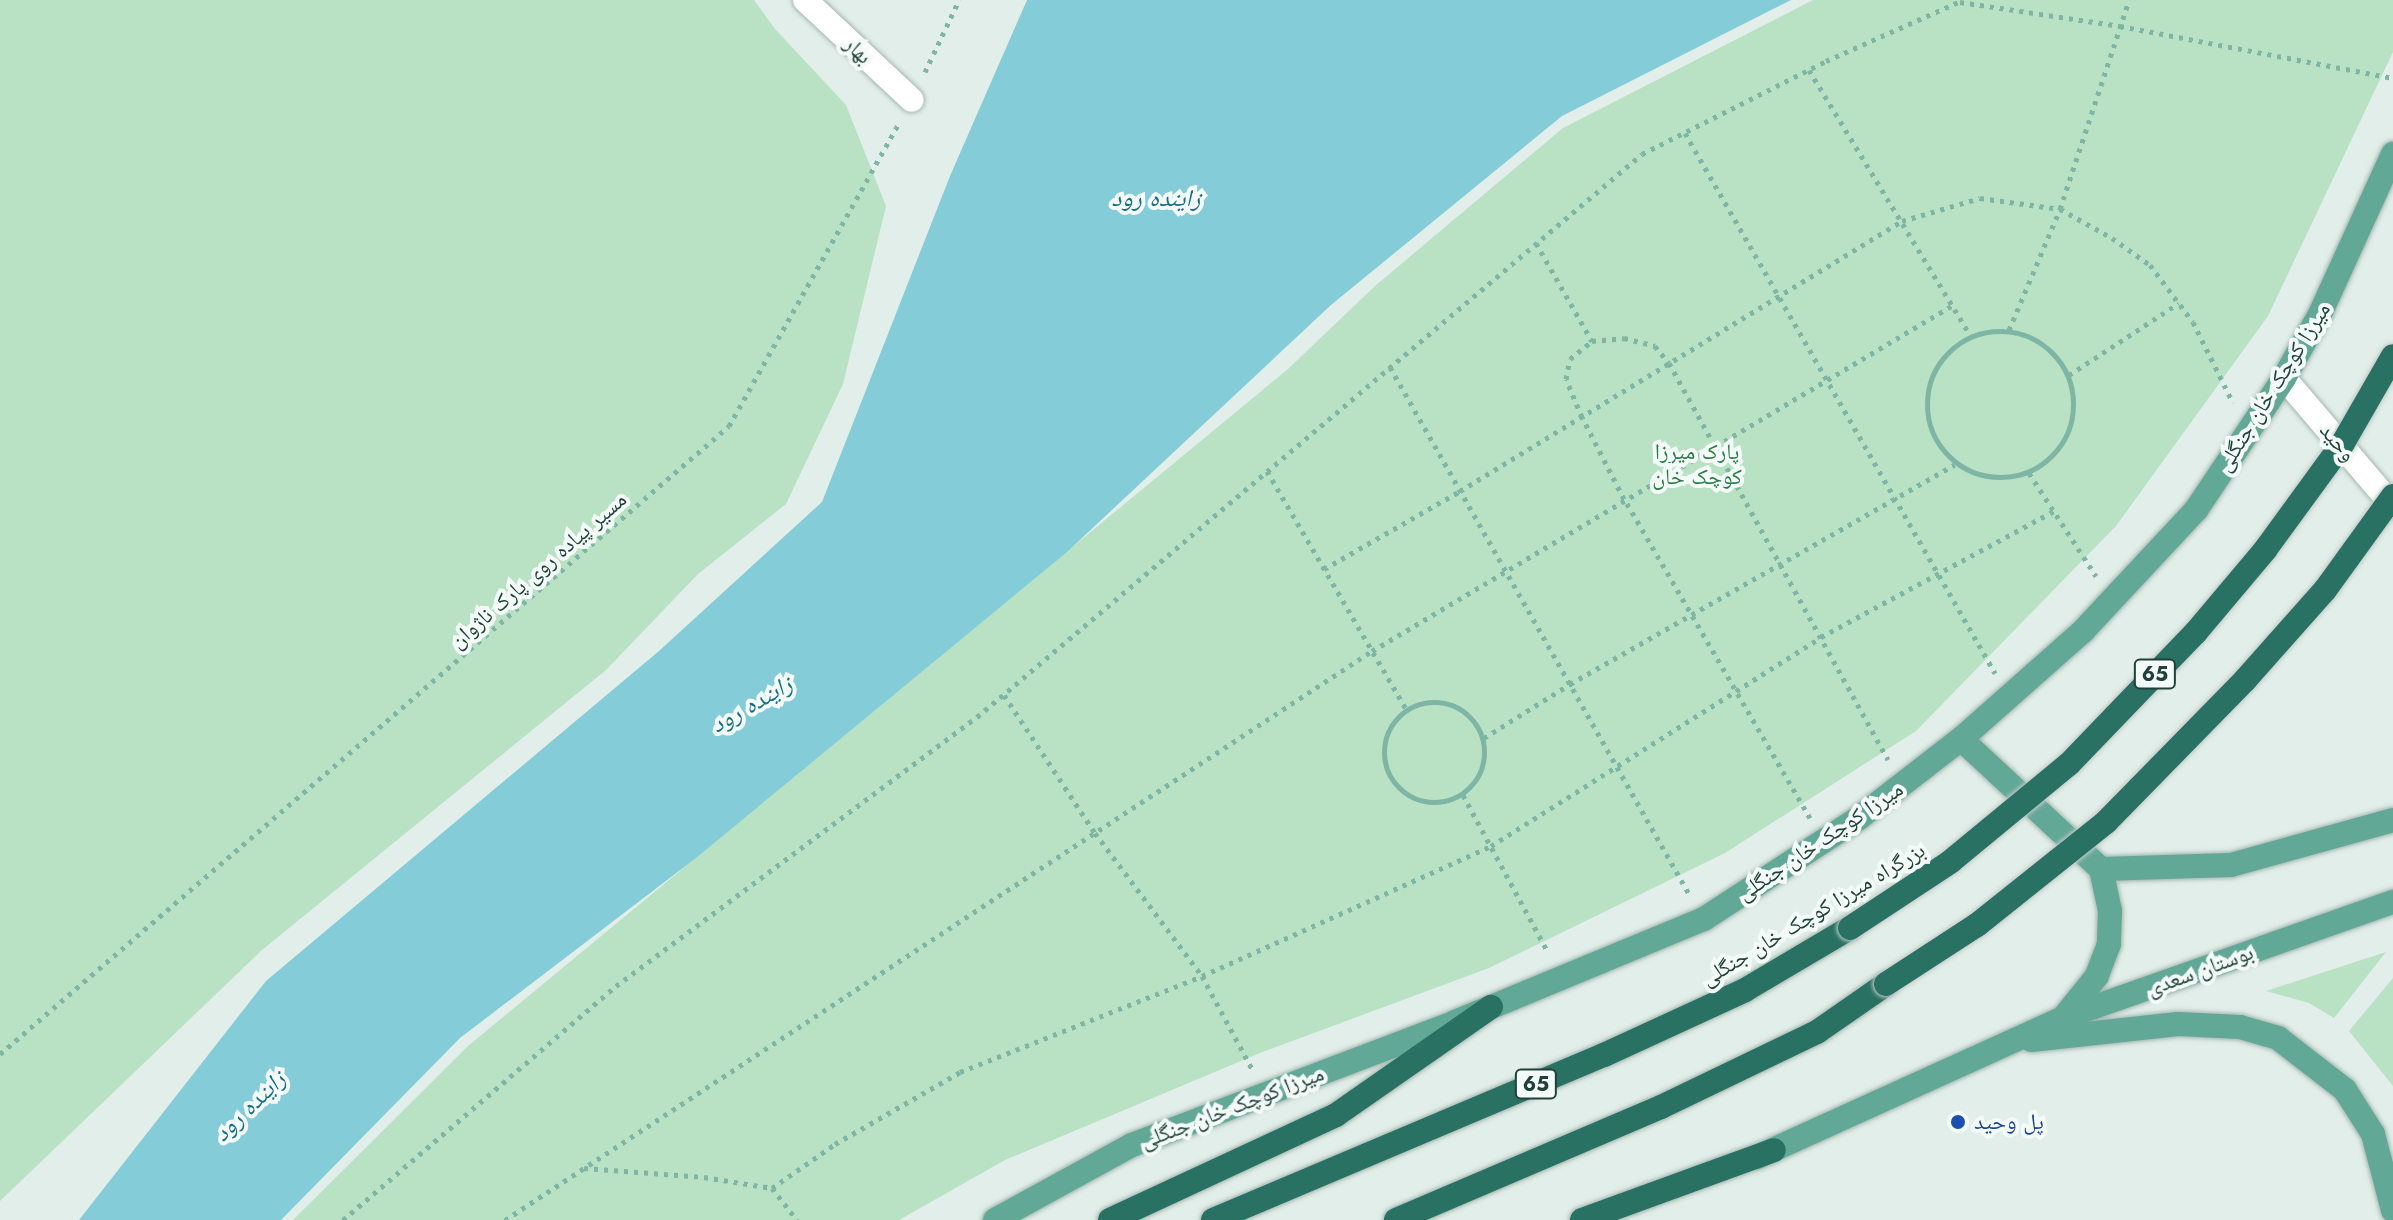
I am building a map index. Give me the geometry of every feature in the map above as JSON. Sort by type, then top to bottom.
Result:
[{"type":"highway","name":"بزرگراه میرزا کوچک خان جنگلی","points":[[1213,1220],[1604,1055],[1745,990],[1850,928],[1950,862],[2069,764],[2196,632],[2265,550],[2343,443],[2393,356]]},
{"type":"highway","points":[[1396,1220],[1661,1107],[1817,1032],[1977,925],[2106,822],[2245,680],[2325,590],[2393,496]]},
{"type":"highway","points":[[1110,1220],[1336,1115],[1491,1007]]},
{"type":"highway","points":[[1582,1220],[1774,1150]]},
{"type":"main road","name":"بهار","points":[[805,0],[912,100]]},
{"type":"main road","name":"میرزا کوچک خان جنگلی","points":[[995,1220],[1132,1145],[1491,1007],[1704,919],[1902,785],[1961,739],[2083,631],[2196,510],[2284,378],[2320,314],[2393,154]]},
{"type":"main road","name":"وحید","points":[[2284,378],[2393,506]]},
{"type":"main road","points":[[1961,739],[2101,869],[2110,911],[2109,944],[2097,976],[2063,1018]]},
{"type":"main road","points":[[2101,869],[2231,865],[2393,820]]},
{"type":"main road","name":"بوستان سعدی","points":[[2009,1043],[2063,1018],[2393,902]]},
{"type":"main road","points":[[1616,1220],[2009,1043],[2178,1024],[2240,1027],[2278,1038],[2345,1090],[2373,1134],[2393,1210]]},
{"type":"path","name":"مسیر پیاده روی پارک ناژوان","points":[[0,1054],[729,426],[912,100],[959,0]]},
{"type":"path","points":[[2009,330],[2060,209],[2129,0]]},
{"type":"path","points":[[348,1219],[616,986],[1003,694],[1642,154],[1809,69],[1961,1],[2120,26],[2393,78]]},
{"type":"path","points":[[1809,69],[1971,336]]},
{"type":"path","points":[[1685,133],[2009,697]]},
{"type":"path","points":[[1324,569],[1460,491],[1902,221],[1980,198],[2060,209],[2112,238],[2150,265],[2193,322],[2247,433]]},
{"type":"path","points":[[1536,243],[1592,341]]},
{"type":"path","points":[[2069,375],[2179,303]]},
{"type":"path","points":[[505,1220],[1372,651],[1504,569],[1953,305]]},
{"type":"path","points":[[2009,330],[2046,345],[2069,375],[2074,414],[2060,449],[2029,473],[1991,479],[1955,464],[1930,434],[1925,395],[1940,359],[1971,336],[2009,330]]},
{"type":"path","points":[[1823,841],[1624,499],[1582,417],[1566,379],[1570,359],[1592,341],[1624,338],[1655,346],[1669,363],[1902,785]]},
{"type":"path","points":[[1390,367],[1704,919]]},
{"type":"path","points":[[1484,738],[1570,684],[1955,464]]},
{"type":"path","points":[[1267,471],[1406,709]]},
{"type":"path","points":[[2029,473],[2111,601]]},
{"type":"path","points":[[772,1188],[835,1144],[960,1072],[1202,976],[1491,846],[1821,637],[2054,511]]},
{"type":"path","points":[[1003,694],[1095,833],[1202,976],[1266,1094]]},
{"type":"path","points":[[1437,700],[1466,711],[1484,738],[1482,770],[1463,795],[1432,803],[1402,792],[1384,765],[1386,734],[1406,709],[1437,700]]},
{"type":"path","points":[[1463,795],[1562,978]]},
{"type":"path","points":[[584,1168],[704,1177],[772,1188],[797,1220]]},
{"type":"green space","points":[[0,0],[754,0],[775,29],[846,105],[886,206],[843,384],[786,504],[698,574],[606,670],[262,950],[0,1201]]},
{"type":"green space","name":"پارک میرزا کوچک خان","points":[[1813,0],[2393,0],[2393,52],[2268,316],[2116,526],[1916,731],[1725,853],[1489,968],[1260,1053],[1005,1160],[899,1220],[293,1220],[468,1046],[1288,369],[1375,286],[1563,128]]},
{"type":"green space","points":[[2386,952],[2334,1018],[2309,1003],[2266,991]]},
{"type":"green space","points":[[2393,978],[2393,1086],[2349,1031]]},
{"type":"water","name":"زاینده رود","points":[[1027,0],[1791,0],[1562,116],[1331,305],[1067,552],[696,858],[460,1038],[281,1220],[79,1220],[266,981],[659,651],[822,502],[950,176]]},
{"type":"place","name":"پل وحید","points":[[1958,1122]]}]
